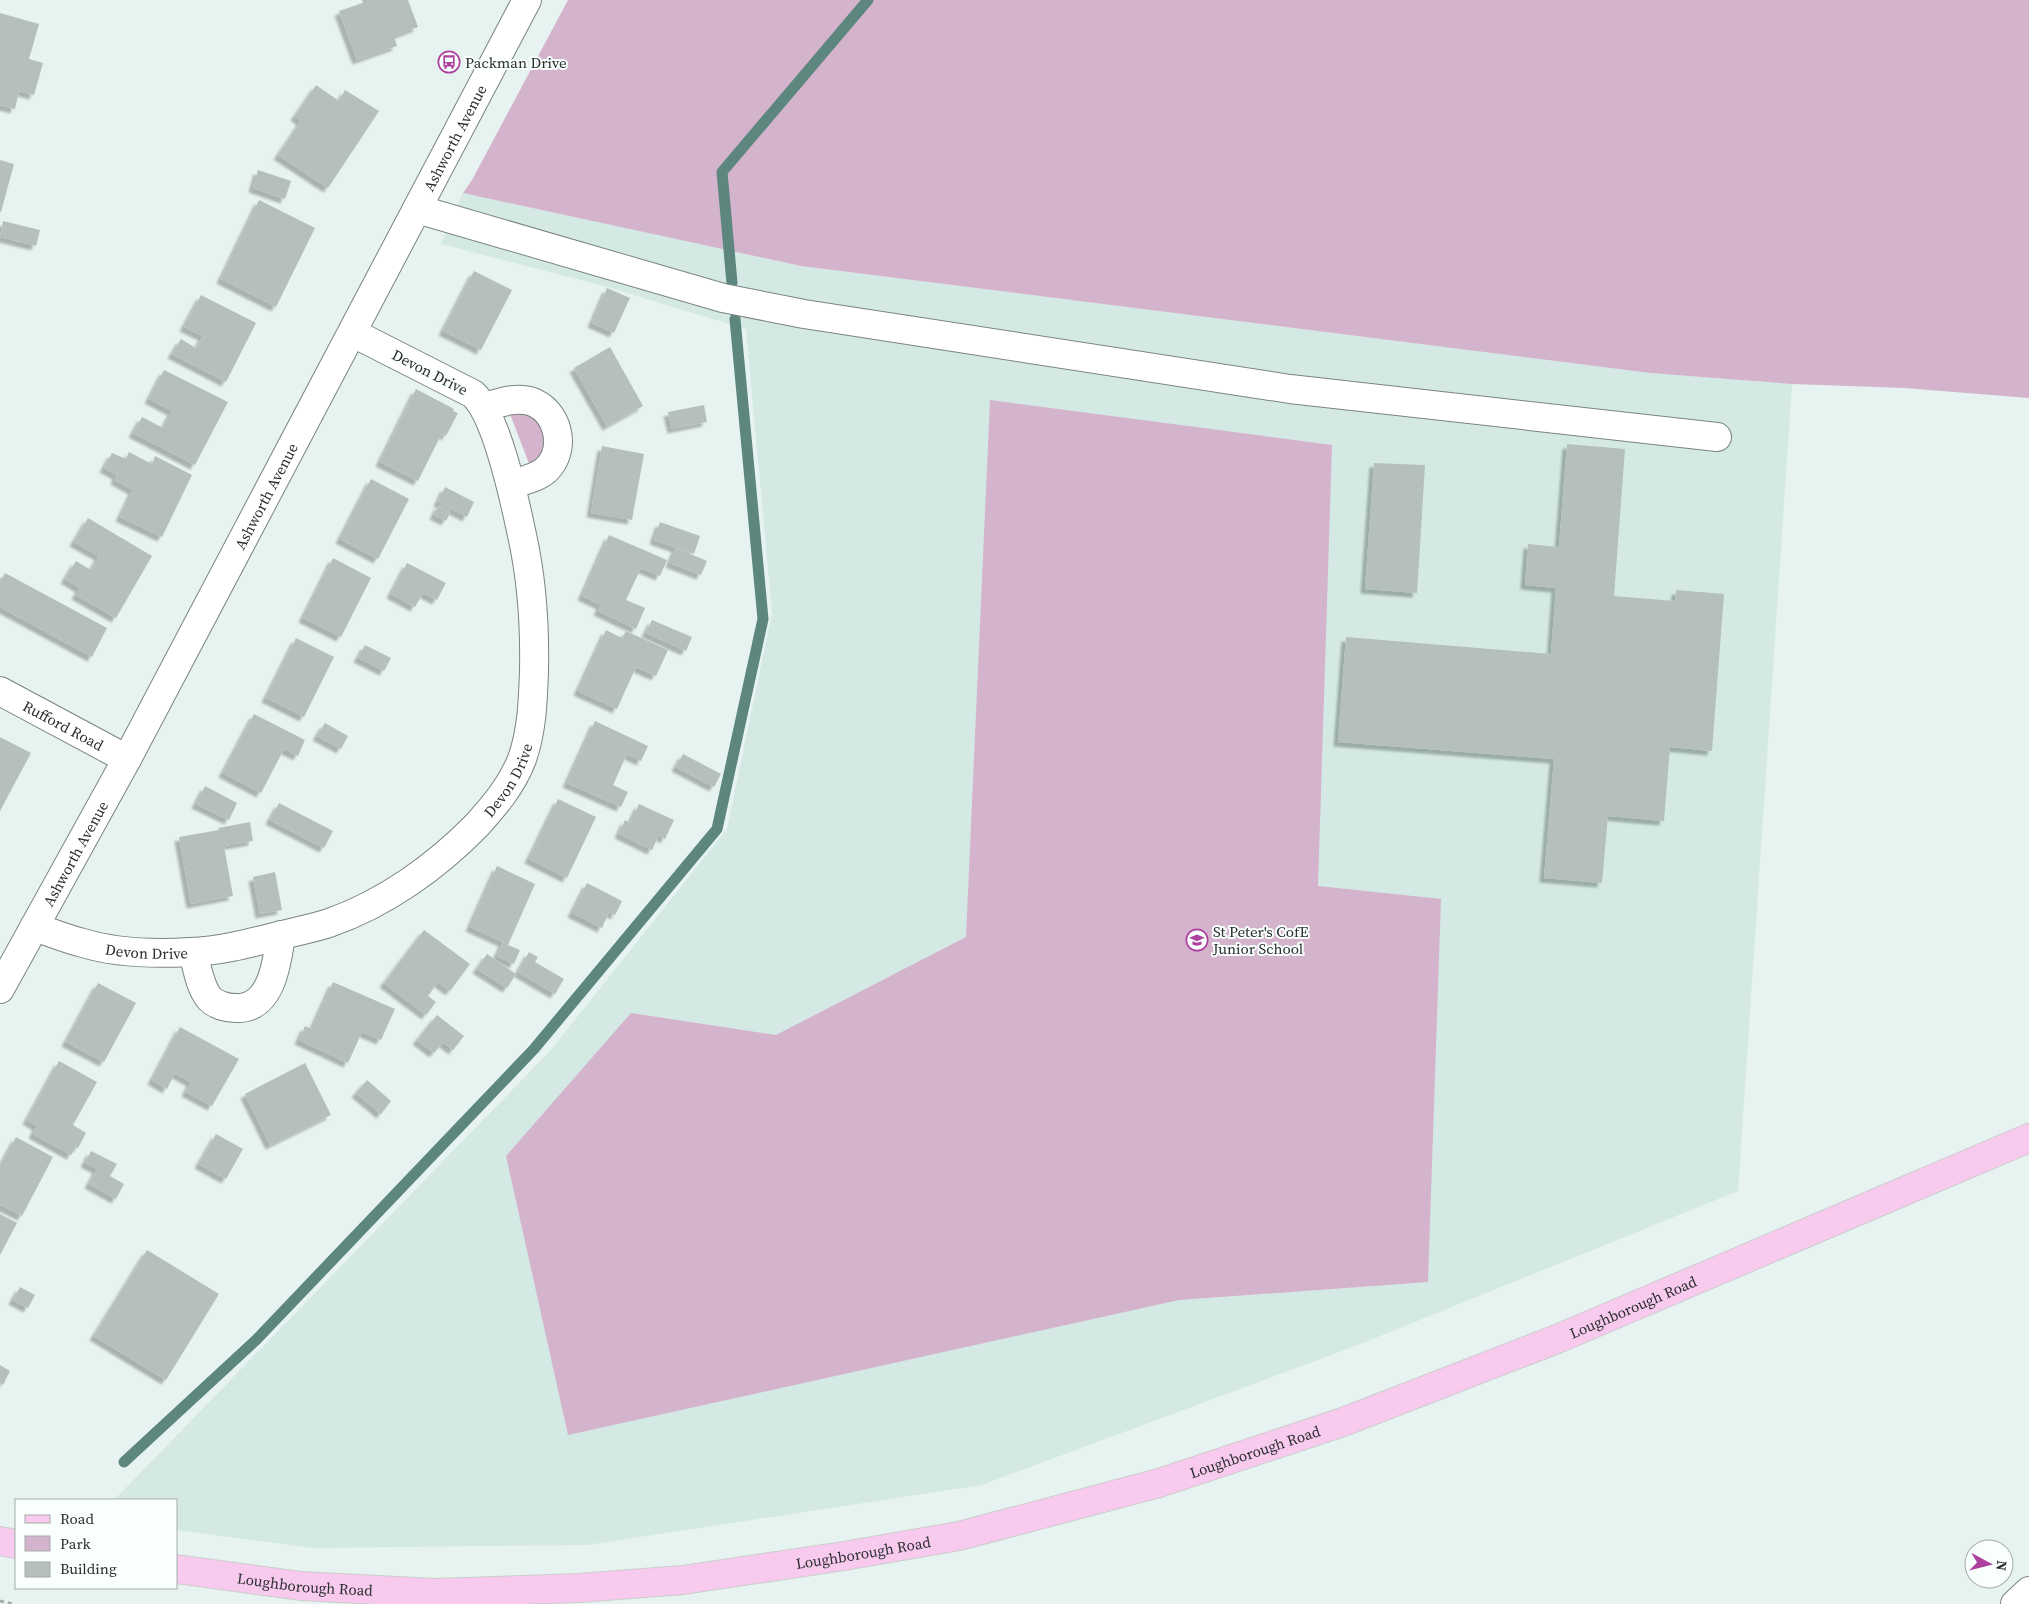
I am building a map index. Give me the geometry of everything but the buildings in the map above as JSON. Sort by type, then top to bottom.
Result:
[{"type":"main road","name":"Loughborough Road","points":[[178,1569],[301,1586],[435,1598],[683,1580],[844,1556],[959,1536],[1159,1483],[1343,1422],[1557,1339],[2029,1138]]},
{"type":"main road","points":[[0,1541],[15,1544]]},
{"type":"street","name":"Ashworth Avenue","points":[[0,989],[127,759],[528,0]]},
{"type":"street","points":[[417,209],[722,298],[786,310],[1290,389],[1717,437]]},
{"type":"street","name":"Devon Drive","points":[[34,927],[85,944],[150,952],[193,952],[245,944],[329,922],[395,891],[438,860],[466,836],[510,785],[522,760],[531,720],[535,626],[528,561],[510,484],[485,407],[474,394],[353,332]]},
{"type":"street","points":[[485,407],[512,400],[531,402],[539,406],[554,423],[558,443],[552,461],[546,470],[510,484]]},
{"type":"street","name":"Rufford Road","points":[[0,691],[127,759]]},
{"type":"street","points":[[193,952],[205,991],[210,1000],[218,1005],[242,1008],[252,1005],[263,996],[275,968],[281,935]]},
{"type":"street","points":[[2015,1604],[2029,1591]]},
{"type":"path","points":[[0,1601],[13,1604]]},
{"type":"shaded area","name":"St Peter's CofE Junior School","points":[[463,193],[801,266],[1650,373],[1792,384],[1738,1191],[1358,1345],[982,1485],[587,1545],[313,1548],[178,1530],[178,1499],[115,1499],[550,1051],[727,829],[772,613],[746,329],[600,285],[441,244]]},
{"type":"green space","points":[[568,0],[2029,0],[2029,398],[1904,388],[1792,384],[1650,373],[801,266],[463,193],[472,180]]},
{"type":"green space","points":[[990,400],[1332,445],[1318,886],[1441,899],[1428,1282],[1179,1300],[568,1435],[506,1156],[631,1013],[776,1035],[966,937]]},
{"type":"green space","points":[[529,412],[546,427],[544,456],[530,466],[510,414]]},
{"type":"waterway","points":[[732,283],[722,172],[868,0]]},
{"type":"waterway","points":[[124,1462],[256,1340],[534,1049],[717,829],[763,619],[735,319]]},
{"type":"place","name":"Packman Drive","points":[[449,62]]},
{"type":"place","name":"St Peter's CofE Junior School","points":[[1197,940]]}]
